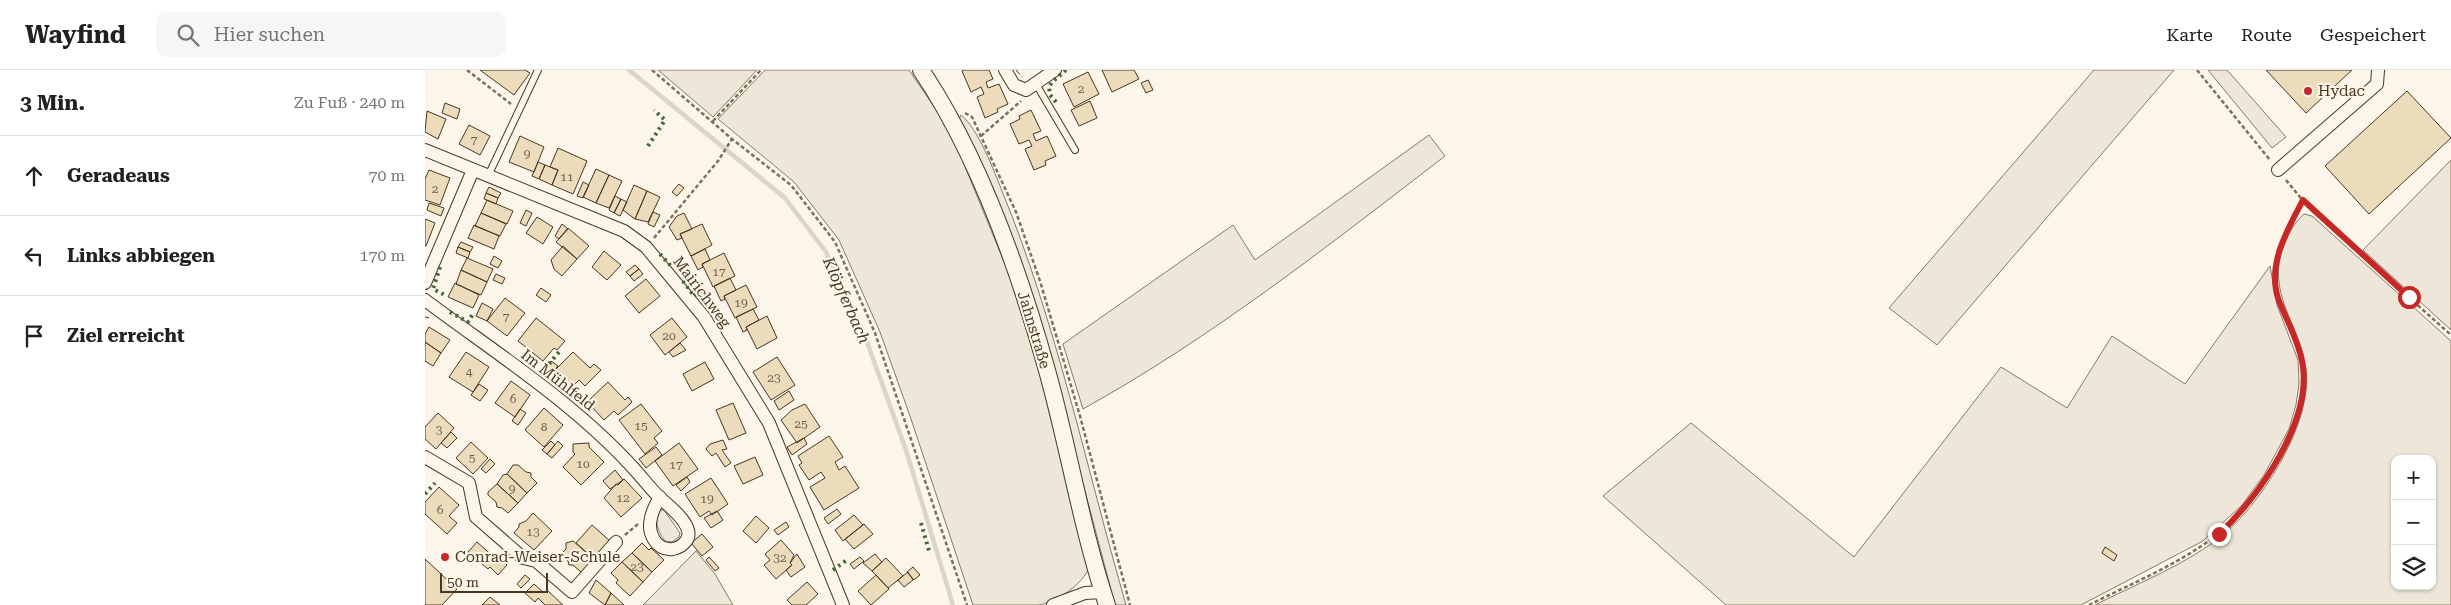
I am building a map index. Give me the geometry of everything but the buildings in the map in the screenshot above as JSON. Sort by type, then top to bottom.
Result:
[{"type":"street","name":"Jahnstraße","points":[[921,70],[942,101],[985,193],[1017,275],[1047,373],[1105,599]]},
{"type":"street","points":[[1005,70],[1014,85],[1031,88],[1055,70]]},
{"type":"street","points":[[2278,170],[2377,84],[2378,70]]},
{"type":"street","name":"Mairichweg","points":[[425,150],[624,231],[646,247],[704,317],[769,423],[843,605]]},
{"type":"street","points":[[425,283],[473,170]]},
{"type":"street","name":"Im Mühlfeld","points":[[425,300],[563,404],[620,453],[660,497],[673,508],[687,528],[689,535],[687,540],[677,548],[663,549],[658,545],[651,532],[651,519]]},
{"type":"street","points":[[425,456],[469,483],[476,517],[523,558],[536,561],[572,592],[617,542]]},
{"type":"street","points":[[651,519],[660,497]]},
{"type":"street","points":[[1053,605],[1085,593],[1105,599]]},
{"type":"lane","points":[[488,176],[538,70]]},
{"type":"lane","points":[[1031,88],[1075,150]]},
{"type":"path","points":[[467,70],[519,110]]},
{"type":"path","points":[[652,70],[732,139],[791,185],[835,242],[875,333],[967,605]]},
{"type":"path","points":[[713,121],[761,70]]},
{"type":"path","points":[[2197,70],[2303,200],[2451,335]]},
{"type":"path","points":[[981,136],[1021,101],[1031,88]]},
{"type":"path","points":[[646,247],[718,161],[732,139]]},
{"type":"path","points":[[2089,605],[2186,555],[2219,534],[2245,507],[2268,475],[2296,419],[2303,398],[2303,379],[2299,349],[2278,299],[2274,277],[2276,259],[2303,200]]},
{"type":"path","points":[[617,542],[634,526],[651,519]]},
{"type":"shaded area","points":[[658,70],[757,70],[713,117]]},
{"type":"shaded area","points":[[765,70],[909,70],[950,130],[1009,274],[1039,371],[1089,567],[1081,580],[1061,596],[1039,605],[973,605],[880,332],[839,240],[794,182],[718,119]]},
{"type":"shaded area","points":[[2094,70],[2174,70],[1937,345],[1889,308]]},
{"type":"shaded area","points":[[2208,70],[2227,70],[2286,137],[2272,148]]},
{"type":"shaded area","points":[[961,115],[979,139],[990,162],[1039,293],[1070,396],[1126,605],[1115,605],[1039,316],[1003,215],[958,121]]},
{"type":"shaded area","points":[[1429,135],[1445,156],[1268,290],[1177,352],[1083,409],[1063,344],[1233,225],[1255,260]]},
{"type":"shaded area","points":[[2451,160],[2451,330],[2363,250]]},
{"type":"shaded area","points":[[2304,214],[2312,216],[2451,341],[2451,605],[2095,605],[2161,573],[2210,545],[2239,520],[2269,481],[2282,459],[2302,412],[2306,390],[2306,369],[2303,353],[2281,293],[2279,278],[2279,262],[2292,228]]},
{"type":"shaded area","points":[[2270,266],[2277,305],[2298,360],[2299,384],[2296,405],[2289,429],[2264,475],[2242,505],[2203,541],[2081,605],[1726,605],[1603,496],[1691,423],[1854,557],[2001,367],[2067,408],[2112,336],[2185,384]]},
{"type":"shaded area","points":[[661,510],[664,510],[680,533],[679,537],[672,542],[665,541],[660,534],[657,517]]},
{"type":"shaded area","points":[[696,551],[715,574],[733,605],[643,605]]},
{"type":"waterway","name":"Klöpferbach","points":[[629,70],[785,198],[826,252],[867,342],[906,450],[953,605]]},
{"type":"hedge","points":[[1056,102],[1050,95],[1049,87],[1066,70]]},
{"type":"hedge","points":[[648,146],[665,120],[654,110]]},
{"type":"hedge","points":[[660,254],[671,266],[677,262]]},
{"type":"hedge","points":[[440,267],[433,289],[447,296]]},
{"type":"hedge","points":[[683,281],[694,296],[702,291]]},
{"type":"hedge","points":[[450,312],[468,322],[474,312]]},
{"type":"hedge","points":[[549,364],[559,352]]},
{"type":"hedge","points":[[425,494],[435,483]]},
{"type":"hedge","points":[[921,523],[930,554]]},
{"type":"hedge","points":[[833,570],[847,560]]},
{"type":"fence","points":[[1016,70],[1022,77]]},
{"type":"fence","points":[[425,317],[429,318]]},
{"type":"place","name":"Hydac","points":[[2308,91]]},
{"type":"place","name":"Conrad-Weiser-Schule","points":[[445,557]]},
{"type":"route","points":[[2219,534],[2245,507],[2268,475],[2296,419],[2303,398],[2303,363],[2297,342],[2278,299],[2274,277],[2276,259],[2303,200],[2309,208],[2409,297]]}]
